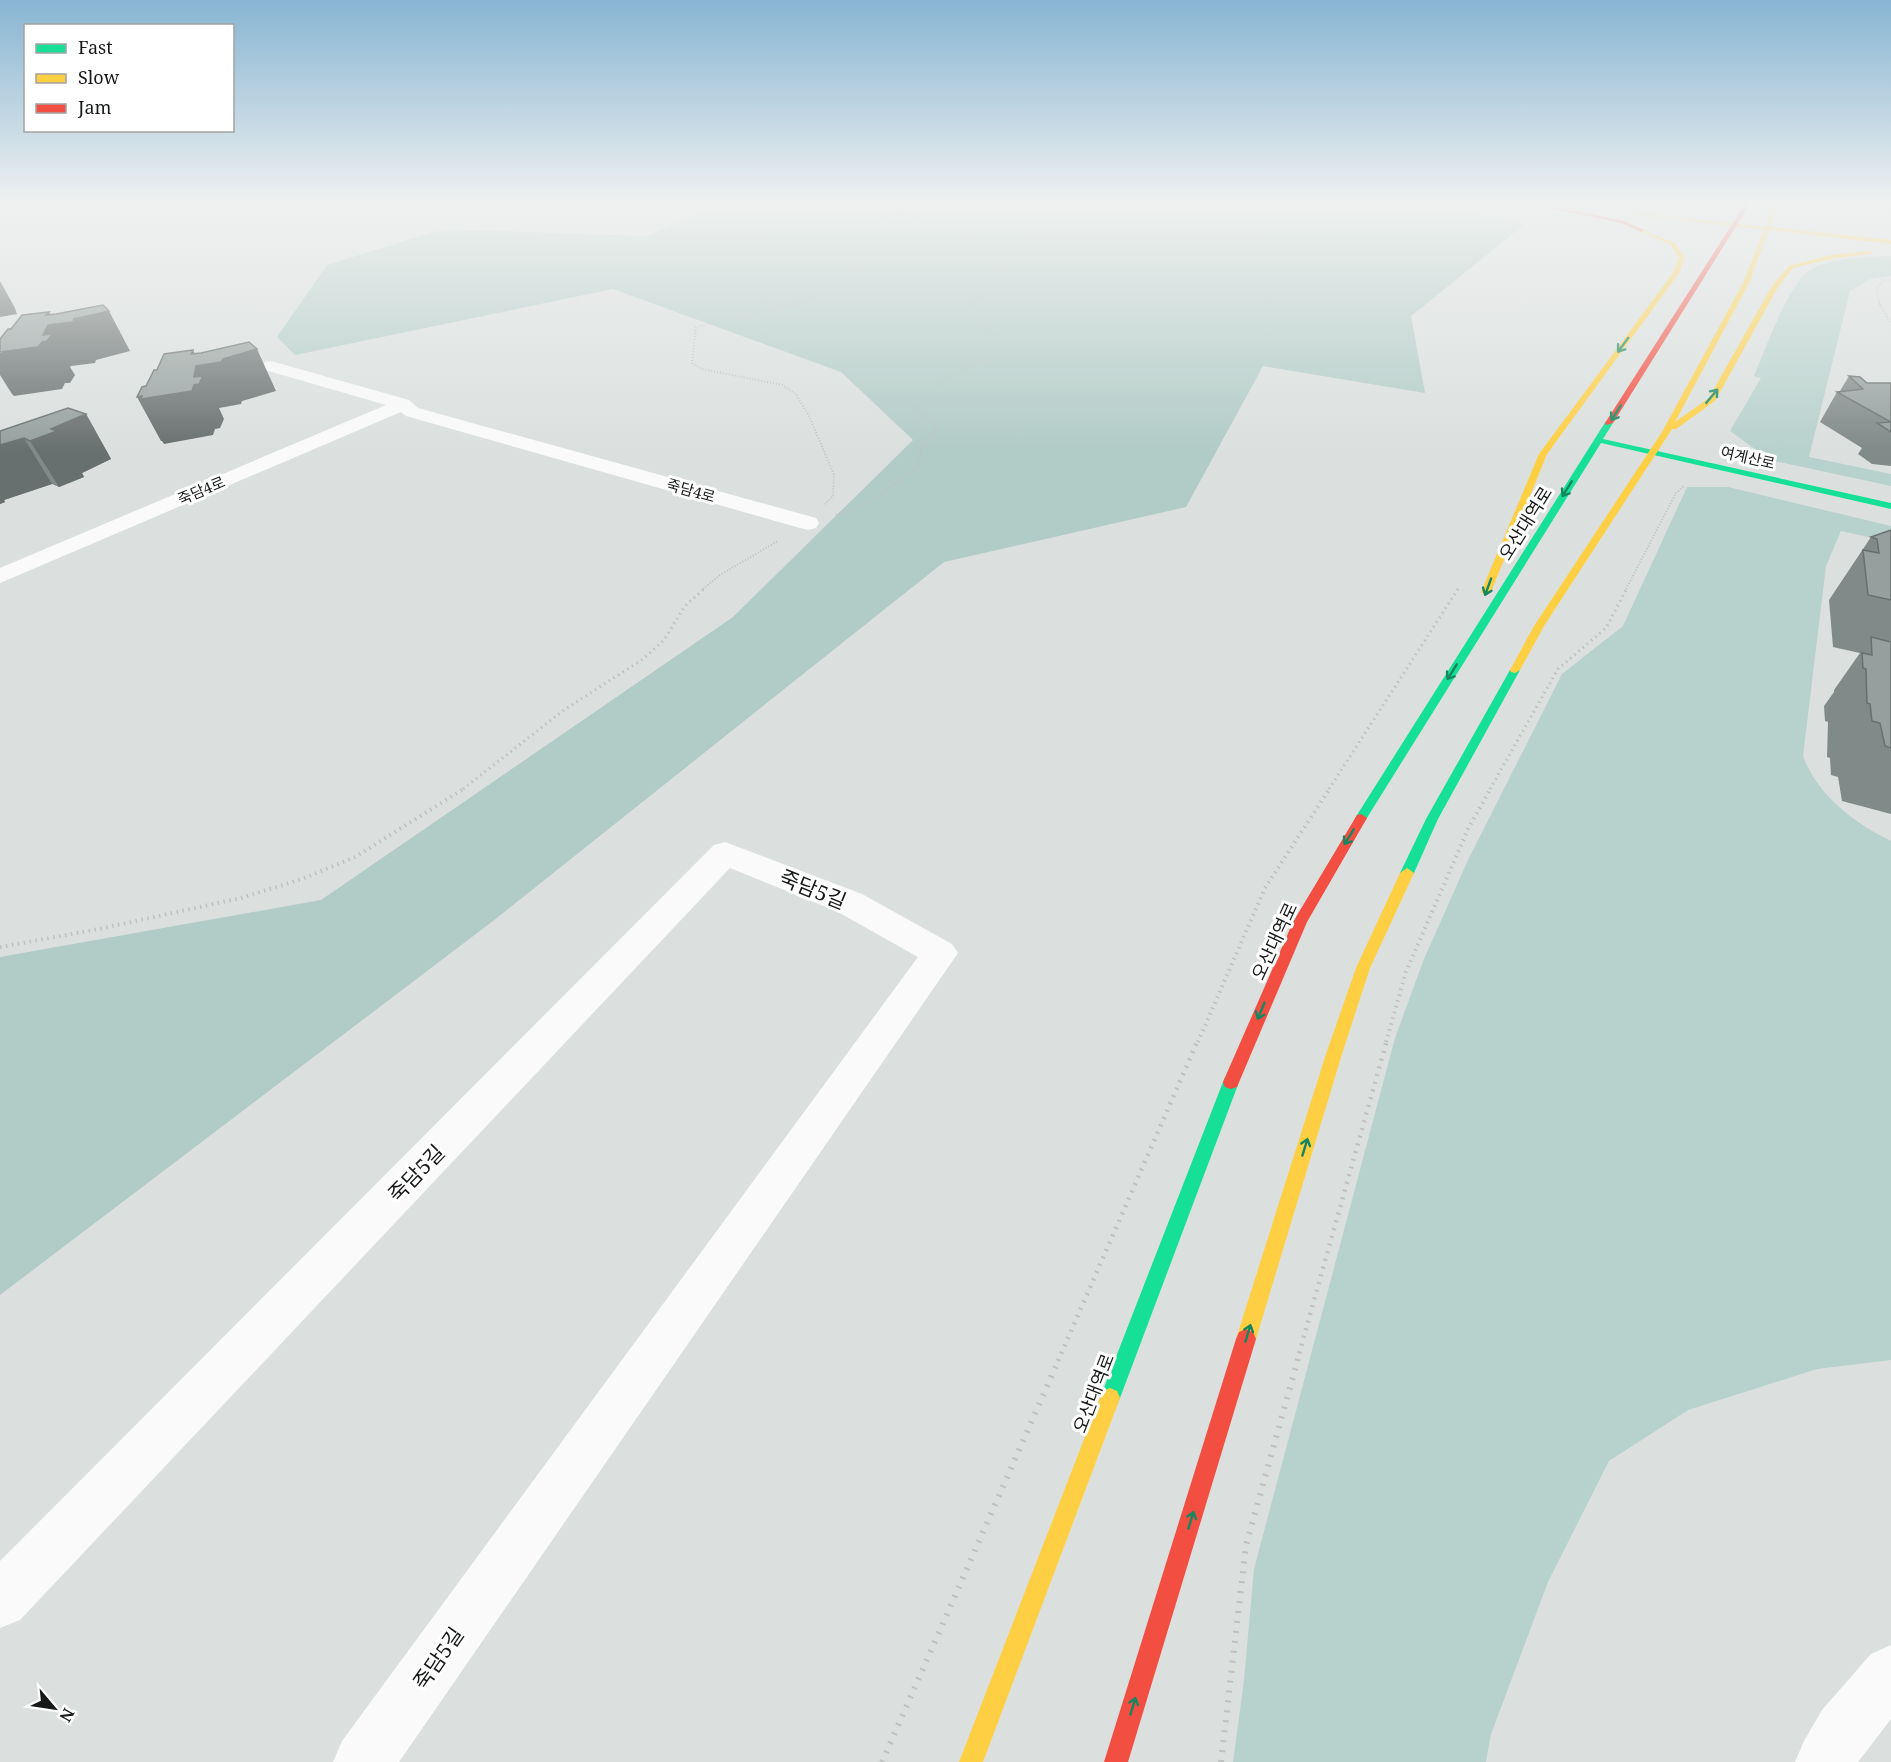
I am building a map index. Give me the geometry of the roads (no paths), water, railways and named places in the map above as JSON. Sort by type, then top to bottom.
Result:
[{"type":"main road","points":[[1464,653],[1500,555],[1543,454],[1666,286]]},
{"type":"main road","name":"오산대역로","points":[[970,1762],[1233,1078],[1300,922],[1334,861],[1696,286]]},
{"type":"main road","points":[[1116,1762],[1330,1066],[1363,968],[1432,819],[1500,694],[1539,626],[1654,453],[1744,286]]},
{"type":"main road","points":[[1666,432],[1712,399],[1775,286]]},
{"type":"main road","name":"여계산로","points":[[1599,440],[1891,506]]},
{"type":"street","name":"죽담4로","points":[[272,366],[403,404],[412,412],[808,523]]},
{"type":"street","name":"죽담4로","points":[[0,576],[403,404]]},
{"type":"street","name":"죽담5길","points":[[0,1600],[725,853],[850,903],[940,953],[363,1762]]},
{"type":"street","points":[[1826,1762],[1843,1731],[1891,1674]]}]
